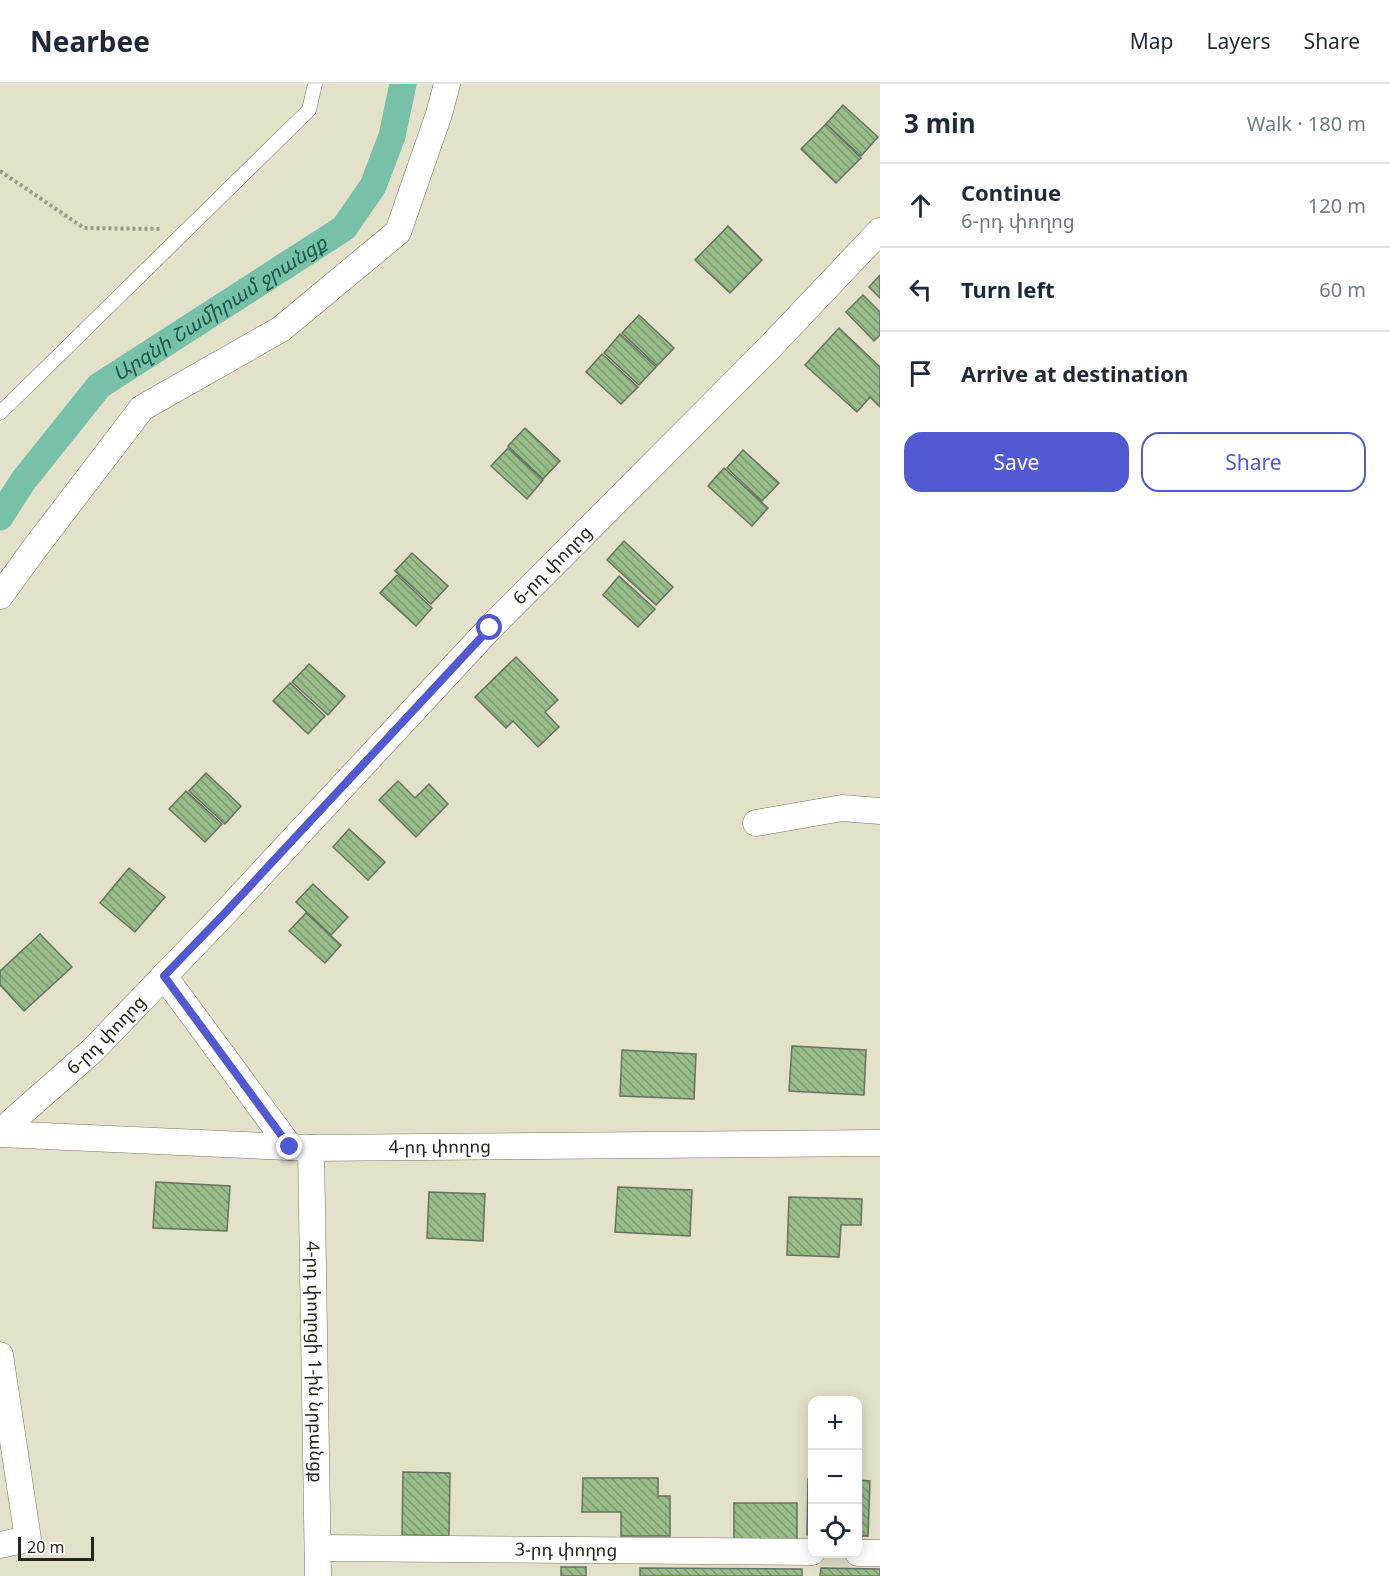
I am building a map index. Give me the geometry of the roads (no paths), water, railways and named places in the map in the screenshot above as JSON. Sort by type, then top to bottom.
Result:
[{"type":"street","points":[[0,596],[142,408],[281,329],[398,232],[439,114],[447,84]]},
{"type":"street","name":"6-րդ փողոց","points":[[0,1133],[93,1050],[223,915],[490,628],[770,347],[880,231]]},
{"type":"street","points":[[756,823],[842,808],[880,811]]},
{"type":"street","points":[[164,976],[301,1148]]},
{"type":"street","name":"4-րդ փողոց","points":[[0,1133],[301,1148],[880,1143]]},
{"type":"street","name":"4-րդ փողոցի 1-ին նրբանցք","points":[[301,1148],[318,1576]]},
{"type":"street","points":[[0,1355],[28,1539],[0,1545]]},
{"type":"street","name":"3-րդ փողոց","points":[[318,1548],[808,1552]]},
{"type":"street","points":[[862,1553],[880,1553]]},
{"type":"lane","points":[[0,413],[309,110],[315,84]]},
{"type":"waterway","name":"Արզնի Շամիրամ ջրանցք","points":[[0,517],[23,481],[99,386],[344,228],[373,186],[392,136],[403,84]]}]
